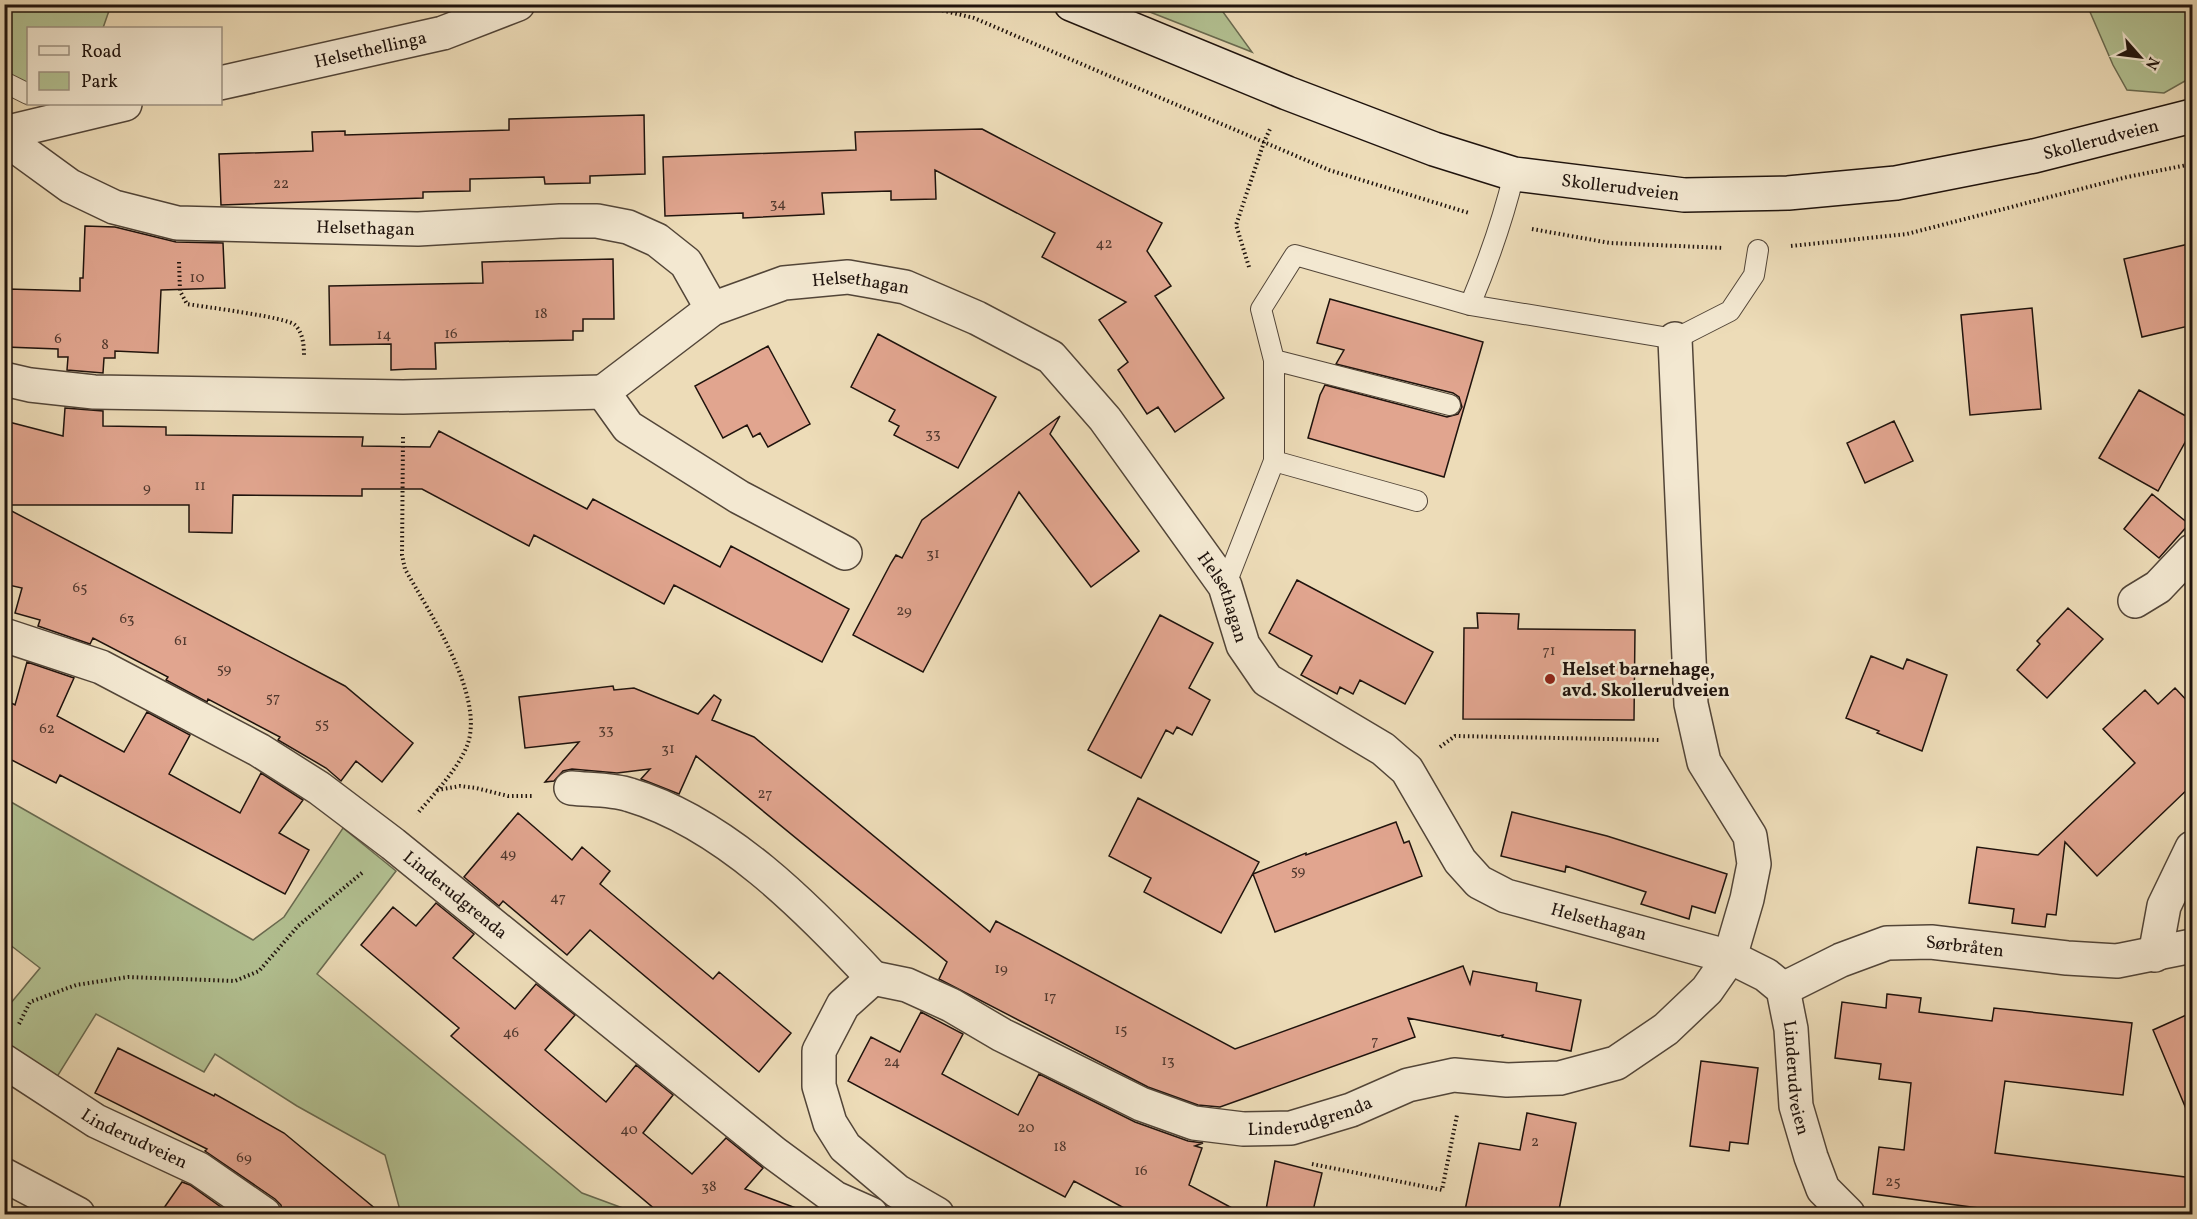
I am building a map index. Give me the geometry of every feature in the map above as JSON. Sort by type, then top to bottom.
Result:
[{"type":"street","name":"Helsethellinga","points":[[222,83],[443,33],[518,4]]},
{"type":"street","name":"Skollerudveien","points":[[1071,4],[1287,93],[1434,149],[1514,174],[1684,195],[1788,193],[1896,183],[2034,156],[2193,116]]},
{"type":"street","points":[[4,133],[58,110],[114,105]]},
{"type":"street","name":"Helsethagan","points":[[4,138],[70,186],[114,207],[177,223],[418,229],[597,221],[628,227],[657,240],[686,263],[712,309]]},
{"type":"street","name":"Helsethagan","points":[[603,392],[712,309],[783,283],[848,277],[905,287],[977,318],[1051,357],[1105,419],[1225,586],[1243,645],[1267,680],[1383,749],[1407,770],[1460,861],[1479,882],[1506,896],[1730,957]]},
{"type":"street","points":[[1676,339],[1691,704],[1704,762],[1750,836],[1754,864],[1747,899],[1730,957],[1766,975],[1784,989]]},
{"type":"street","points":[[4,379],[30,385],[94,392],[403,397],[603,392],[628,427],[739,497],[845,553]]},
{"type":"street","points":[[2135,601],[2158,587],[2193,551]]},
{"type":"street","name":"Linderudgrenda","points":[[4,635],[101,667],[258,750],[319,788],[393,844],[774,1153],[835,1198],[871,1215]]},
{"type":"street","points":[[571,788],[628,794],[678,813],[718,836],[835,936],[873,978],[843,1005],[819,1051],[819,1086],[830,1123],[845,1147],[897,1191],[937,1215]]},
{"type":"street","points":[[2155,955],[2164,906],[2193,848]]},
{"type":"street","name":"Sørbråten","points":[[1784,989],[1841,960],[1887,943],[1931,942],[2067,958],[2117,961],[2193,946]]},
{"type":"street","name":"Linderudgrenda","points":[[873,978],[907,985],[951,1005],[1002,1035],[1141,1104],[1194,1123],[1243,1130],[1291,1128],[1351,1110],[1408,1085],[1454,1075],[1507,1080],[1560,1078],[1616,1063],[1674,1021],[1707,990],[1730,957]]},
{"type":"street","name":"Linderudveien","points":[[1784,989],[1791,1029],[1796,1106],[1823,1189],[1848,1215]]},
{"type":"street","name":"Linderudveien","points":[[7,1062],[96,1121],[199,1169],[264,1215]]},
{"type":"street","points":[[4,1175],[78,1215]]},
{"type":"lane","points":[[4,82],[27,94]]},
{"type":"lane","points":[[1470,305],[1498,233],[1514,174]]},
{"type":"lane","points":[[1225,586],[1274,461],[1274,360],[1262,309],[1295,255],[1470,305],[1676,339],[1730,311],[1754,275],[1758,250]]},
{"type":"lane","points":[[1274,360],[1450,405]]},
{"type":"lane","points":[[1274,461],[1417,501]]},
{"type":"path","points":[[4,15],[17,4]]},
{"type":"path","points":[[1262,309],[1236,225],[1264,142],[1287,93]]},
{"type":"path","points":[[180,291],[187,304],[274,318],[294,324],[302,336],[305,396]]},
{"type":"path","points":[[7,1062],[14,1033],[30,1002],[76,985],[128,977],[235,981],[260,971],[298,926],[393,844],[461,759],[469,742],[470,709],[462,676],[405,569],[402,555],[403,397]]},
{"type":"path","points":[[1407,770],[1455,736],[1657,739],[1704,762]]},
{"type":"path","points":[[437,790],[460,786],[508,796],[545,795],[571,788]]},
{"type":"path","points":[[1291,1128],[1298,1161],[1442,1190],[1457,1111],[1408,1085]]},
{"type":"green space","points":[[5,5],[111,5],[103,27],[27,27],[27,84],[5,88]]},
{"type":"green space","points":[[1132,5],[1218,5],[1252,52]]},
{"type":"green space","points":[[2087,5],[2192,5],[2192,77],[2164,93],[2127,90],[2113,65]]},
{"type":"green space","points":[[4,798],[253,940],[284,917],[343,828],[396,871],[317,974],[582,1193],[639,1214],[401,1214],[385,1155],[297,1106],[215,1054],[204,1072],[96,1014],[55,1080],[5,1049],[5,1010],[40,968],[5,941]]},
{"type":"building","points":[[644,115],[645,174],[590,176],[590,183],[545,184],[544,177],[470,179],[470,191],[423,192],[423,198],[221,205],[219,154],[313,151],[312,132],[345,131],[345,135],[509,130],[509,119]]},
{"type":"building","points":[[982,129],[1162,223],[1147,251],[1171,286],[1155,296],[1224,398],[1175,432],[1158,407],[1147,414],[1118,370],[1128,362],[1099,320],[1126,302],[1042,257],[1055,233],[935,170],[936,199],[891,200],[891,191],[822,193],[824,214],[743,218],[743,213],[665,216],[663,157],[856,150],[855,132]]},
{"type":"building","points":[[85,226],[115,227],[176,242],[223,243],[225,288],[161,290],[158,353],[115,351],[115,358],[104,358],[103,373],[67,370],[68,357],[58,357],[58,349],[6,347],[8,289],[80,291],[80,278],[83,278]]},
{"type":"building","points":[[2193,243],[2193,325],[2142,337],[2124,259]]},
{"type":"building","points":[[613,259],[614,319],[583,319],[583,331],[573,331],[573,340],[435,343],[436,369],[391,370],[391,344],[330,345],[329,286],[483,283],[482,262]]},
{"type":"building","points":[[1330,299],[1483,342],[1444,477],[1308,438],[1325,385],[1447,417],[1458,414],[1462,407],[1459,397],[1453,393],[1336,364],[1344,350],[1317,343]]},
{"type":"building","points":[[2032,308],[2041,409],[1970,415],[1961,315]]},
{"type":"building","points":[[878,334],[996,397],[958,468],[894,435],[899,426],[889,421],[895,410],[851,387]]},
{"type":"building","points":[[768,346],[810,424],[768,447],[760,433],[753,437],[747,425],[723,438],[695,386]]},
{"type":"building","points":[[2139,390],[2193,420],[2193,428],[2158,491],[2099,458]]},
{"type":"building","points":[[65,408],[103,411],[103,426],[166,427],[166,435],[363,437],[362,446],[430,447],[439,431],[587,509],[593,499],[720,567],[731,546],[849,609],[822,662],[674,585],[664,604],[534,535],[529,546],[422,489],[362,489],[362,496],[233,495],[232,533],[189,532],[189,505],[4,505],[5,421],[63,436]]},
{"type":"building","points":[[1060,416],[1050,434],[1139,551],[1091,587],[1019,492],[923,672],[853,635],[891,563],[896,555],[902,558],[922,520]]},
{"type":"building","points":[[1894,421],[1913,461],[1865,483],[1847,443]]},
{"type":"building","points":[[2152,494],[2189,524],[2159,558],[2124,529]]},
{"type":"building","points":[[4,507],[345,686],[413,743],[382,782],[356,761],[341,781],[326,768],[278,740],[280,737],[208,699],[207,702],[166,680],[168,677],[93,638],[90,644],[38,626],[40,620],[15,613],[22,588],[4,584]]},
{"type":"building","points":[[1297,580],[1433,652],[1405,704],[1360,680],[1353,694],[1340,687],[1337,694],[1301,675],[1312,656],[1269,633]]},
{"type":"building","points":[[2068,608],[2103,639],[2047,698],[2017,670],[2040,644],[2037,641]]},
{"type":"building","points":[[1477,613],[1519,614],[1518,629],[1635,630],[1634,720],[1463,719],[1464,628],[1478,628]]},
{"type":"building","points":[[1160,615],[1213,643],[1189,688],[1210,700],[1192,735],[1177,727],[1173,734],[1166,730],[1141,778],[1088,750]]},
{"type":"building","points":[[1871,656],[1903,669],[1907,659],[1947,675],[1922,751],[1846,718]]},
{"type":"building","points":[[27,662],[74,678],[57,716],[124,752],[147,712],[190,735],[169,774],[240,813],[261,773],[303,800],[279,833],[309,850],[285,894],[60,775],[56,783],[4,756],[4,699],[15,705]]},
{"type":"building","points":[[613,686],[614,690],[634,688],[698,714],[714,695],[721,700],[712,720],[754,737],[990,932],[996,921],[1235,1049],[1463,966],[1470,984],[1473,971],[1537,983],[1536,991],[1581,1000],[1571,1051],[1502,1037],[1503,1035],[1408,1018],[1415,1037],[1220,1107],[1198,1105],[1148,1087],[939,979],[947,962],[696,756],[679,794],[641,779],[650,769],[617,773],[572,769],[563,771],[554,781],[545,782],[579,742],[525,748],[519,697]]},
{"type":"building","points":[[2175,688],[2193,707],[2193,784],[2097,876],[2065,842],[2056,915],[2047,914],[2045,927],[2012,923],[2014,909],[1969,903],[1977,847],[2038,855],[2135,763],[2103,729],[2145,690],[2158,704]]},
{"type":"building","points":[[1138,798],[1259,862],[1221,933],[1144,892],[1151,878],[1109,856]]},
{"type":"building","points":[[1512,812],[1607,836],[1727,874],[1715,913],[1692,906],[1689,919],[1641,904],[1646,892],[1566,866],[1565,872],[1501,856]]},
{"type":"building","points":[[518,813],[572,860],[582,847],[610,871],[600,884],[713,979],[719,972],[791,1033],[759,1072],[590,930],[567,955],[503,901],[499,906],[464,877]]},
{"type":"building","points":[[1396,822],[1404,843],[1409,841],[1422,876],[1275,932],[1253,874]]},
{"type":"building","points":[[436,903],[474,934],[453,958],[515,1009],[536,984],[575,1015],[545,1050],[606,1102],[636,1065],[673,1095],[643,1133],[692,1174],[726,1138],[763,1168],[745,1189],[804,1211],[804,1215],[669,1215],[656,1210],[535,1108],[451,1036],[459,1028],[361,945],[393,907],[416,926]]},
{"type":"building","points":[[1887,994],[1921,998],[1919,1012],[1992,1021],[1994,1008],[2132,1023],[2123,1095],[2005,1081],[1995,1153],[2193,1178],[2193,1215],[2032,1215],[1873,1194],[1879,1147],[1904,1150],[1911,1083],[1879,1079],[1881,1064],[1835,1058],[1842,1002],[1886,1008]]},
{"type":"building","points":[[921,1012],[963,1034],[942,1074],[1018,1115],[1039,1074],[1135,1122],[1188,1141],[1203,1143],[1195,1146],[1202,1148],[1189,1185],[1245,1215],[1137,1215],[1074,1181],[1065,1197],[848,1081],[871,1037],[900,1052]]},
{"type":"building","points":[[2193,1012],[2193,1123],[2192,1123],[2153,1030]]},
{"type":"building","points":[[118,1048],[214,1096],[215,1094],[284,1133],[383,1215],[283,1215],[281,1205],[275,1199],[205,1151],[207,1149],[95,1093]]},
{"type":"building","points":[[1701,1061],[1758,1068],[1748,1144],[1730,1142],[1729,1151],[1690,1146]]},
{"type":"building","points":[[1527,1113],[1576,1123],[1558,1215],[1464,1215],[1479,1143],[1520,1150]]},
{"type":"building","points":[[1275,1161],[1322,1173],[1312,1215],[1265,1215]]},
{"type":"building","points":[[182,1182],[190,1185],[232,1215],[159,1215]]},
{"type":"place","name":"Helset barnehage, avd. Skollerudveien","points":[[1550,679]]}]
